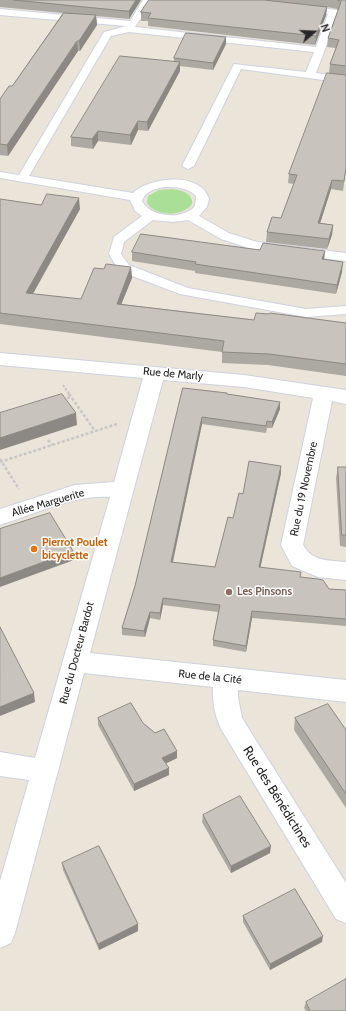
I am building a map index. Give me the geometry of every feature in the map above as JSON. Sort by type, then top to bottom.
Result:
[{"type":"street","name":"Rue de Marly","points":[[0,359],[244,381],[346,397]]},
{"type":"street","name":"Rue du Docteur Bardot","points":[[0,933],[154,372]]},
{"type":"street","name":"Rue du 19 Novembre","points":[[324,393],[292,545],[300,560],[318,568],[346,571]]},
{"type":"street","name":"Allée Marguerite","points":[[0,517],[88,491],[109,489],[121,490]]},
{"type":"street","name":"Rue de la Cité","points":[[75,662],[346,692]]},
{"type":"street","name":"Rue des Bénédictines","points":[[226,679],[225,697],[230,721],[346,910]]},
{"type":"street","points":[[0,764],[44,771]]},
{"type":"lane","points":[[22,179],[107,34],[130,26],[145,1]]},
{"type":"lane","points":[[294,8],[334,12],[310,75]]},
{"type":"lane","points":[[0,12],[130,26],[319,50]]},
{"type":"lane","points":[[188,166],[238,66],[346,80]]},
{"type":"lane","points":[[0,174],[22,179],[136,197]]},
{"type":"lane","points":[[170,183],[187,185],[196,189],[202,194],[204,201],[203,206],[191,216],[171,220],[150,216],[142,212],[136,206],[136,197],[144,188],[153,185],[170,183]]},
{"type":"lane","points":[[150,216],[118,240],[115,254],[124,268],[185,291],[306,313],[346,310]]},
{"type":"lane","points":[[191,216],[225,236],[255,246],[346,257]]},
{"type":"path","points":[[59,364],[57,376],[95,431]]},
{"type":"path","points":[[57,401],[72,397]]},
{"type":"path","points":[[30,507],[0,461],[119,423],[140,424]]},
{"type":"path","points":[[48,440],[52,445]]},
{"type":"green space","points":[[172,189],[186,193],[191,197],[192,204],[182,211],[169,214],[156,211],[147,203],[148,196],[159,190]]},
{"type":"building","points":[[14,0],[136,0],[129,11]]},
{"type":"building","points":[[149,0],[264,0],[327,7],[316,36],[148,18],[151,13],[141,12]]},
{"type":"building","points":[[338,0],[346,0],[346,66],[330,64],[339,40],[328,38],[341,2]]},
{"type":"building","points":[[64,13],[96,15],[7,145],[0,144],[0,99],[9,86],[12,86]]},
{"type":"building","points":[[186,33],[226,37],[213,63],[174,58]]},
{"type":"building","points":[[120,56],[180,62],[147,122],[138,121],[130,135],[98,131],[92,139],[71,137]]},
{"type":"building","points":[[327,73],[346,75],[346,168],[344,181],[332,180],[318,223],[333,225],[329,239],[267,232],[272,217],[281,218],[297,175],[289,174]]},
{"type":"building","points":[[47,194],[79,198],[26,293],[81,299],[94,268],[104,269],[106,264],[131,267],[117,304],[254,320],[256,313],[270,313],[346,323],[346,364],[269,354],[222,352],[224,341],[0,313],[0,199],[41,205]]},
{"type":"building","points":[[141,234],[260,250],[263,243],[325,251],[322,259],[343,262],[337,285],[195,264],[196,262],[132,252]]},
{"type":"building","points":[[183,388],[227,393],[280,402],[272,422],[267,421],[266,426],[202,417],[171,562],[215,567],[228,517],[233,518],[239,493],[243,494],[249,461],[281,466],[259,567],[301,572],[300,577],[323,580],[329,589],[346,590],[346,619],[252,611],[246,646],[213,640],[220,605],[163,598],[160,613],[150,612],[144,631],[122,628],[135,586]]},
{"type":"building","points":[[62,394],[76,413],[0,438],[0,413]]},
{"type":"building","points":[[338,467],[346,467],[346,535],[342,535]]},
{"type":"building","name":"Pierrot Poulet bicyclette","points":[[50,513],[73,551],[0,578],[0,529]]},
{"type":"building","points":[[0,627],[34,693],[0,707]]},
{"type":"building","points":[[131,703],[143,723],[155,733],[164,729],[177,751],[162,758],[169,768],[134,784],[98,718]]},
{"type":"building","points":[[328,704],[346,730],[346,794],[295,718]]},
{"type":"building","points":[[240,796],[271,846],[231,866],[203,815]]},
{"type":"building","points":[[99,846],[138,924],[98,944],[62,863]]},
{"type":"building","points":[[295,889],[323,936],[270,964],[243,916]]},
{"type":"building","points":[[346,979],[346,1011],[310,1011],[306,1002]]},
{"type":"place","name":"Pierrot Poulet bicyclette","points":[[34,549]]},
{"type":"place","name":"Les Pinsons","points":[[229,592]]}]
